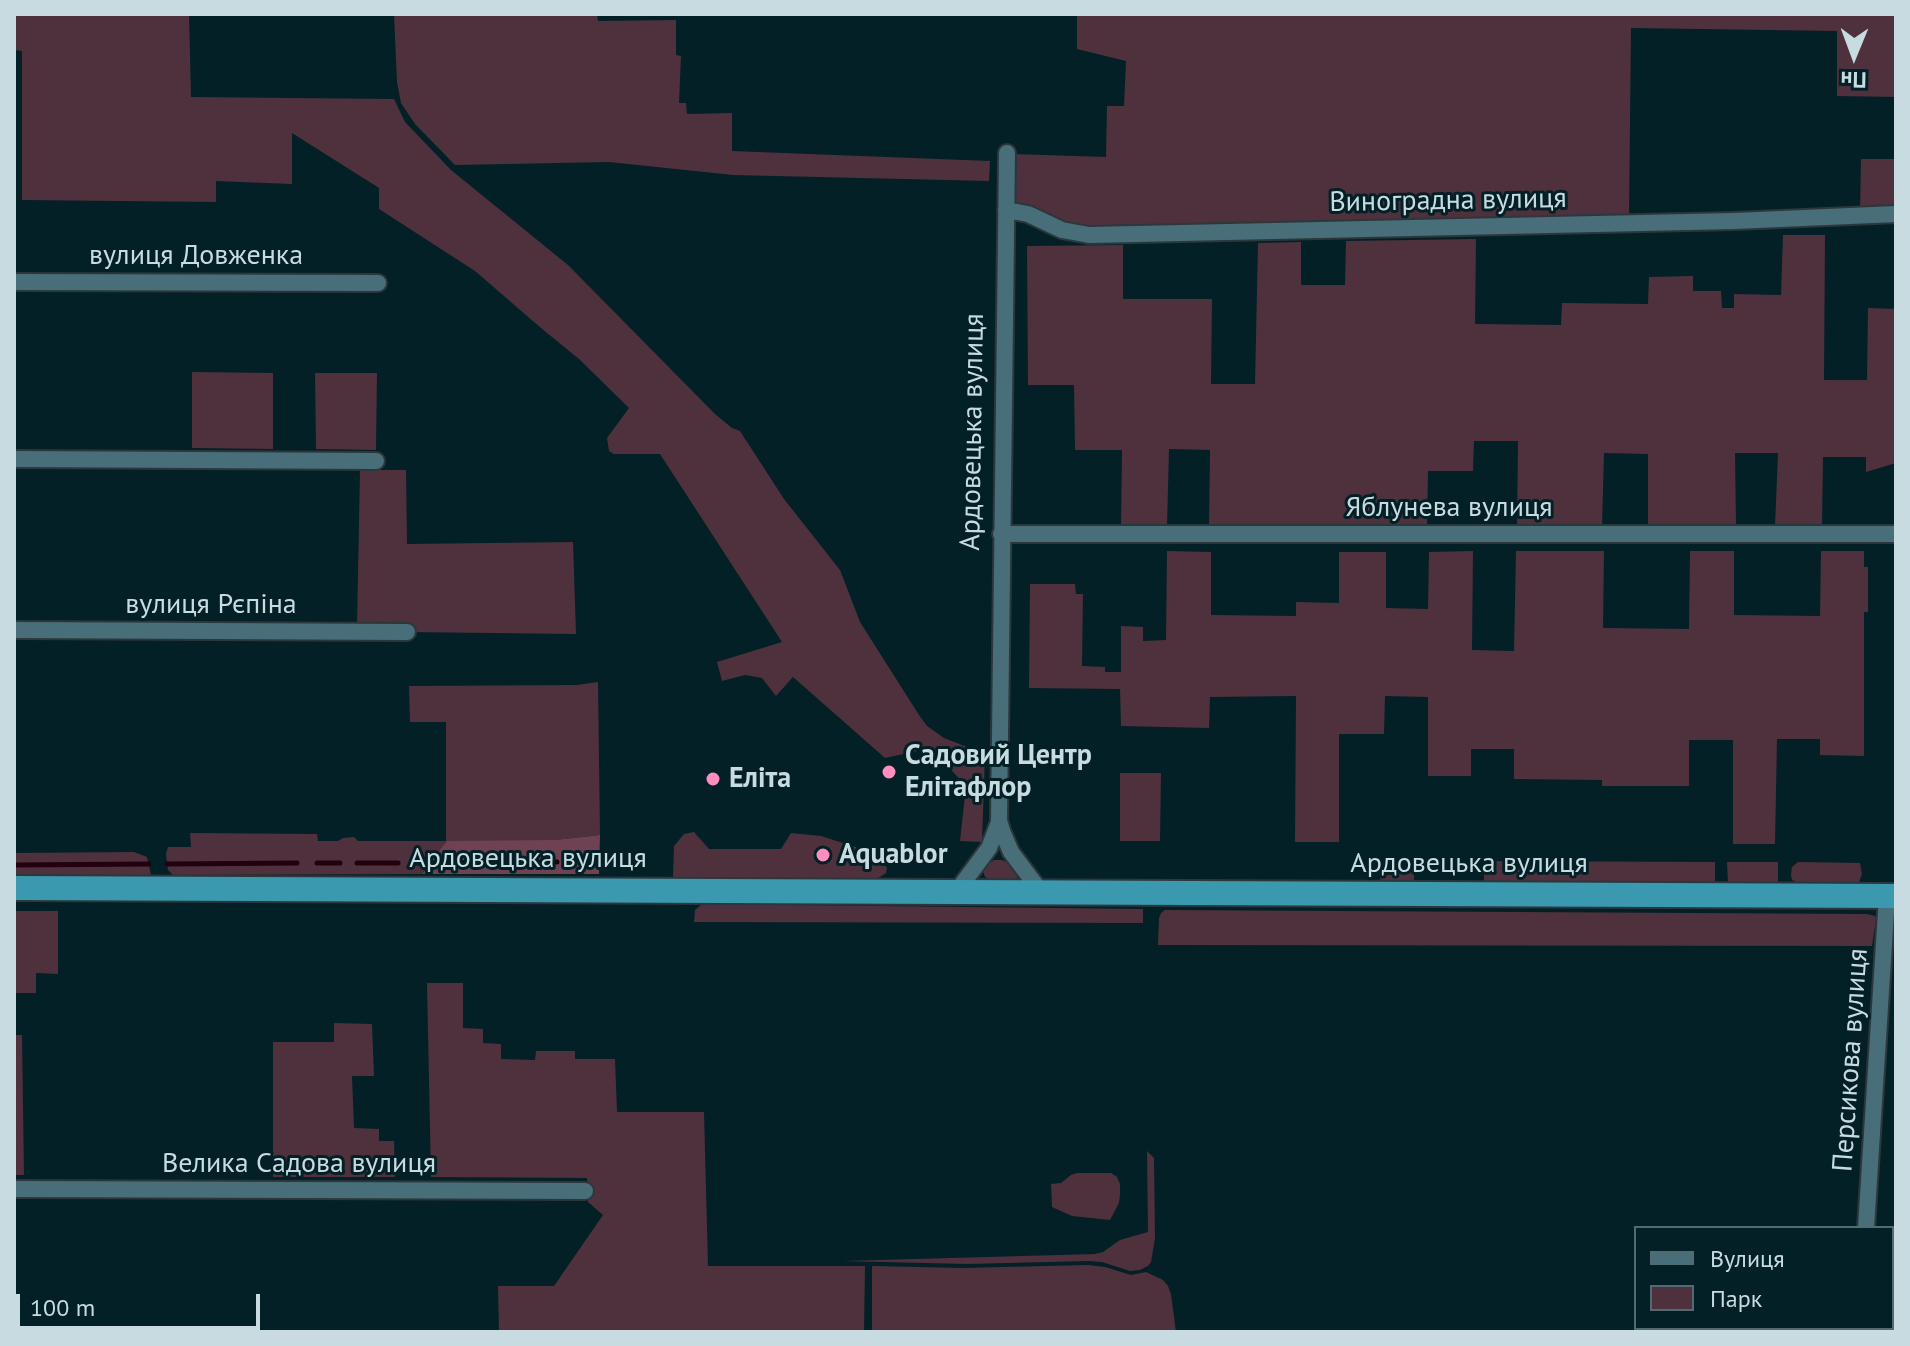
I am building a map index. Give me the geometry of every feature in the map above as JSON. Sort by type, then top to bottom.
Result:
[{"type":"highway","name":"Ардовецька вулиця","points":[[14,888],[1892,896]]},
{"type":"street","name":"Ардовецька вулиця","points":[[1007,153],[1005,534],[999,820],[1011,852],[1041,892]]},
{"type":"street","name":"Виноградна вулиця","points":[[1006,210],[1028,214],[1062,230],[1089,235],[1687,222],[1896,214]]},
{"type":"street","name":"вулиця Довженка","points":[[14,282],[378,283]]},
{"type":"street","points":[[14,459],[376,461]]},
{"type":"street","name":"Яблунева вулиця","points":[[1005,534],[1896,534]]},
{"type":"street","name":"вулиця Рєпіна","points":[[14,630],[407,632]]},
{"type":"street","points":[[957,891],[989,848],[999,820]]},
{"type":"street","name":"Персикова вулиця","points":[[1866,1226],[1892,896]]},
{"type":"street","name":"Велика Садова вулиця","points":[[14,1189],[585,1191]]},
{"type":"green space","points":[[14,14],[189,14],[191,97],[394,99],[405,122],[451,170],[568,265],[715,414],[740,431],[784,499],[840,570],[860,622],[927,726],[944,738],[985,754],[982,842],[960,841],[966,786],[931,748],[885,758],[793,677],[776,696],[762,678],[745,675],[722,681],[717,662],[782,642],[660,454],[614,454],[609,451],[607,438],[629,408],[579,359],[475,271],[379,209],[379,188],[292,133],[292,184],[216,181],[216,202],[22,200],[22,51],[14,50]]},
{"type":"green space","points":[[394,14],[597,14],[598,21],[676,20],[676,55],[681,56],[679,103],[686,103],[687,114],[732,113],[732,151],[990,161],[989,181],[733,175],[609,162],[455,165],[415,124],[401,103]]},
{"type":"green space","points":[[1077,14],[1896,14],[1896,97],[1837,96],[1837,31],[1631,28],[1629,216],[1081,228],[1014,206],[1013,154],[1106,157],[1107,106],[1124,106],[1126,61],[1077,49]]},
{"type":"green space","points":[[1861,159],[1896,159],[1896,209],[1860,211]]},
{"type":"green space","points":[[1783,235],[1825,235],[1824,380],[1867,380],[1868,308],[1896,309],[1896,463],[1866,472],[1866,457],[1823,457],[1822,526],[1775,526],[1778,453],[1735,453],[1736,526],[1648,527],[1648,454],[1604,453],[1602,527],[1517,527],[1518,441],[1474,441],[1473,471],[1428,471],[1427,527],[1209,527],[1210,450],[1169,449],[1167,527],[1121,527],[1122,450],[1075,450],[1074,385],[1028,385],[1027,246],[1123,245],[1123,299],[1212,299],[1211,384],[1255,384],[1258,243],[1301,242],[1301,285],[1345,285],[1346,241],[1476,239],[1475,324],[1561,325],[1562,303],[1648,304],[1649,277],[1693,276],[1693,291],[1721,291],[1722,308],[1734,308],[1734,294],[1781,295]]},
{"type":"green space","points":[[192,372],[273,373],[273,449],[192,448]]},
{"type":"green space","points":[[315,373],[377,373],[376,450],[316,449]]},
{"type":"green space","points":[[360,470],[406,470],[407,544],[573,542],[576,634],[407,632],[357,626]]},
{"type":"green space","points":[[1167,551],[1211,552],[1211,615],[1296,616],[1296,602],[1339,603],[1339,552],[1386,552],[1386,608],[1428,609],[1429,552],[1473,551],[1472,650],[1514,651],[1516,551],[1604,551],[1603,628],[1689,629],[1690,551],[1734,551],[1734,615],[1820,616],[1821,551],[1864,551],[1864,567],[1868,567],[1868,612],[1864,612],[1864,756],[1820,755],[1820,739],[1777,739],[1775,844],[1733,844],[1733,740],[1689,740],[1689,786],[1602,786],[1602,780],[1514,779],[1514,749],[1471,749],[1471,776],[1428,776],[1428,697],[1385,696],[1384,734],[1339,734],[1339,842],[1295,842],[1296,696],[1210,697],[1209,728],[1121,726],[1120,689],[1029,688],[1030,584],[1075,584],[1076,594],[1083,594],[1082,666],[1105,667],[1105,672],[1121,672],[1121,626],[1143,627],[1143,641],[1166,640]]},
{"type":"green space","points":[[598,682],[600,835],[555,840],[427,865],[422,874],[173,875],[168,870],[168,847],[191,847],[190,833],[317,834],[318,841],[354,837],[358,841],[446,841],[446,722],[410,722],[409,686],[577,685]]},
{"type":"green space","points":[[1120,773],[1161,773],[1160,841],[1120,841]]},
{"type":"green space","points":[[694,832],[709,849],[781,849],[791,833],[821,836],[865,850],[881,859],[887,868],[886,873],[875,880],[673,878],[674,846],[684,834]]},
{"type":"green space","points":[[134,852],[147,857],[151,875],[14,876],[14,853]]},
{"type":"green space","points":[[994,860],[1012,864],[1019,872],[1017,878],[991,880],[985,877],[985,866]]},
{"type":"green space","points":[[1491,861],[1715,862],[1715,884],[1484,883],[1484,866]]},
{"type":"green space","points":[[1727,862],[1778,862],[1778,884],[1728,884]]},
{"type":"green space","points":[[1798,862],[1860,863],[1862,874],[1859,882],[1853,885],[1799,884],[1792,880],[1791,875],[1792,867]]},
{"type":"green space","points":[[1380,867],[1414,867],[1414,883],[1380,882]]},
{"type":"green space","points":[[702,904],[1143,909],[1143,923],[694,922],[695,910]]},
{"type":"green space","points":[[1165,910],[1867,914],[1876,919],[1872,946],[1158,945],[1159,918]]},
{"type":"green space","points":[[14,911],[58,911],[58,974],[36,973],[36,993],[15,993],[15,1008]]},
{"type":"green space","points":[[427,983],[463,983],[463,1028],[483,1029],[483,1043],[501,1044],[501,1059],[535,1060],[536,1051],[575,1051],[575,1059],[615,1059],[617,1112],[704,1112],[708,1266],[865,1266],[864,1332],[499,1332],[498,1286],[554,1286],[603,1215],[588,1202],[587,1178],[431,1177]]},
{"type":"green space","points":[[334,1023],[372,1024],[374,1076],[352,1076],[354,1128],[379,1129],[379,1141],[394,1141],[395,1177],[273,1177],[273,1042],[334,1042]]},
{"type":"green space","points":[[14,1035],[22,1035],[24,1175],[14,1175]]},
{"type":"green space","points":[[1147,1151],[1154,1158],[1155,1238],[1151,1262],[1140,1270],[1130,1271],[1089,1261],[967,1264],[842,1261],[1103,1252],[1120,1240],[1148,1232]]},
{"type":"green space","points":[[1077,1173],[1111,1173],[1117,1177],[1120,1184],[1119,1203],[1110,1220],[1072,1216],[1052,1207],[1051,1184],[1061,1183]]},
{"type":"green space","points":[[1088,1265],[1131,1275],[1146,1272],[1163,1280],[1171,1294],[1176,1332],[872,1332],[872,1266],[962,1268]]},
{"type":"shaded area","points":[[600,835],[599,874],[422,874],[447,841],[555,840]]},
{"type":"waterway","points":[[415,863],[557,862]]},
{"type":"waterway","points":[[167,864],[297,863]]},
{"type":"waterway","points":[[317,863],[340,863]]},
{"type":"waterway","points":[[357,863],[398,863]]},
{"type":"waterway","points":[[14,865],[149,864]]},
{"type":"place","name":"Садовий Центр Елітафлор","points":[[889,772]]},
{"type":"place","name":"Еліта","points":[[713,779]]},
{"type":"place","name":"Aquablor","points":[[823,855]]}]
